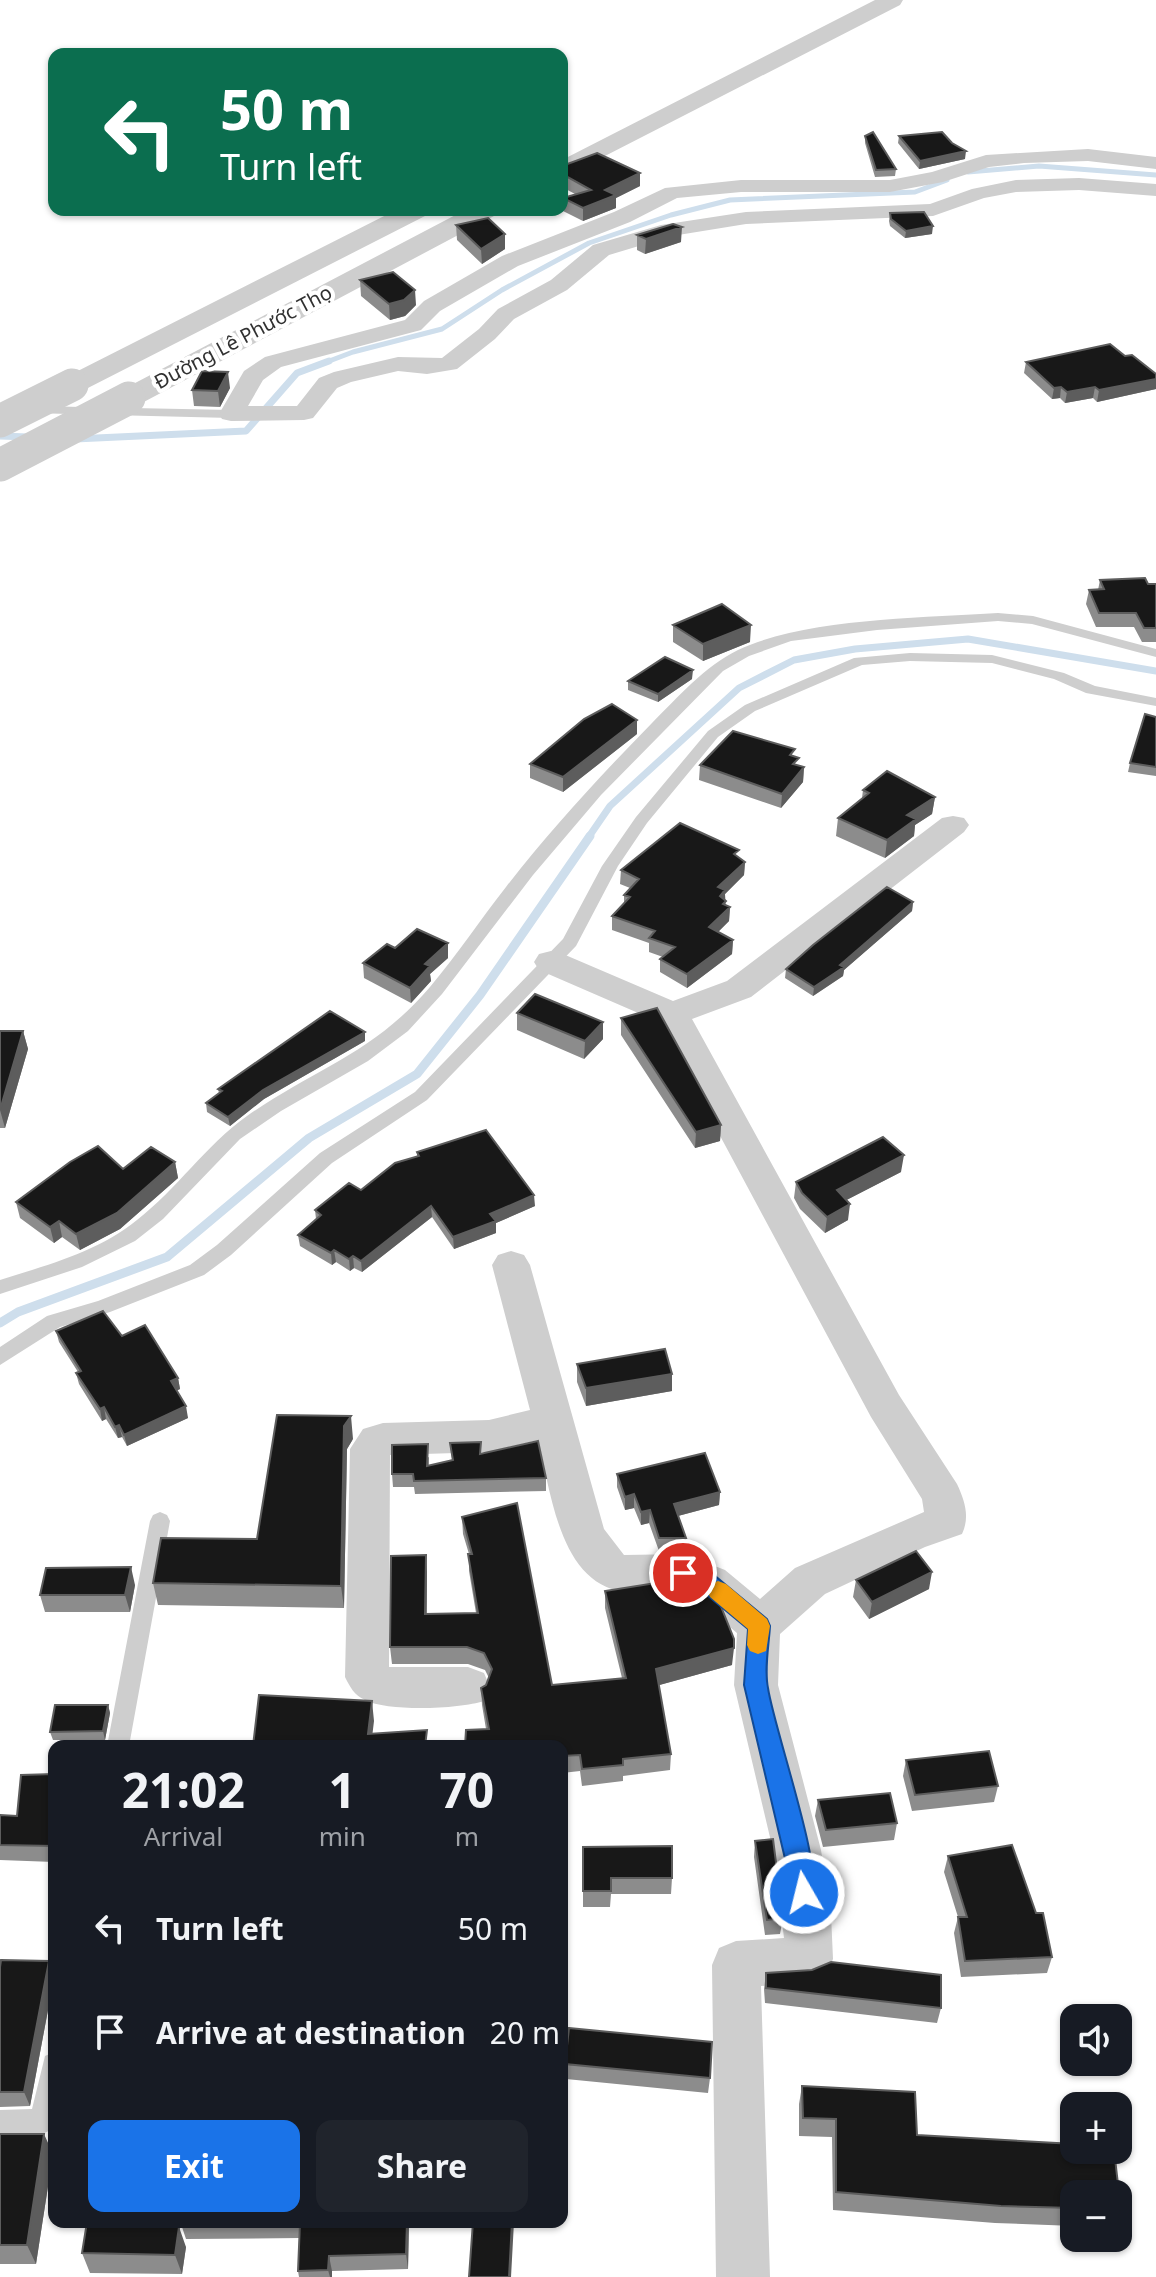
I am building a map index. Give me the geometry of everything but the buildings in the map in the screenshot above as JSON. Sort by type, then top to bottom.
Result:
[{"type":"street","points":[[568,167],[892,0]]},
{"type":"street","points":[[1156,163],[1088,155],[1024,157],[986,161],[936,178],[890,186],[741,186],[672,192],[632,213],[510,261],[432,306],[413,325],[273,362],[253,376],[238,414],[304,413],[328,383],[350,375],[398,364],[427,367],[449,364],[487,334],[506,314],[559,285],[601,250],[669,230],[768,216],[933,210],[979,193],[1016,186],[1079,184],[1156,190]]},
{"type":"street","name":"Đường Lê Phước Thọ","points":[[0,421],[404,216]]},
{"type":"street","name":"Đường Lê Phước Thọ","points":[[0,465],[473,216]]},
{"type":"street","points":[[225,307],[268,322]]},
{"type":"street","points":[[672,1014],[739,989],[953,825]]},
{"type":"street","points":[[551,962],[672,1014],[885,1406],[942,1496],[947,1522],[910,1535],[810,1581],[759,1626],[756,1685],[797,1850],[807,1914],[809,1959],[736,1965],[743,2277]]},
{"type":"street","points":[[511,1265],[583,1531],[594,1556],[608,1570],[628,1575],[683,1573],[702,1578],[759,1626]]},
{"type":"street","points":[[468,1687],[379,1686],[367,1677],[370,1449],[383,1439],[489,1436],[554,1420]]},
{"type":"lane","points":[[0,410],[238,414]]},
{"type":"lane","points":[[0,1287],[73,1263],[110,1247],[143,1226],[234,1135],[392,1036],[455,969],[486,923],[587,798],[718,668],[744,653],[789,637],[877,626],[998,617],[1033,620],[1156,653]]},
{"type":"lane","points":[[0,1357],[54,1321],[103,1307],[197,1270],[224,1250],[326,1158],[421,1096],[570,942],[610,866],[641,820],[713,734],[750,708],[859,661],[910,657],[992,659],[1059,676],[1091,690],[1156,702]]},
{"type":"lane","points":[[119,1740],[160,1521]]},
{"type":"lane","points":[[0,2123],[42,2121],[48,2093]]},
{"type":"waterway","points":[[968,172],[1039,166],[1156,175]]},
{"type":"waterway","points":[[324,363],[353,352],[442,329],[502,290],[589,243],[671,215],[730,200],[915,192],[947,180]]},
{"type":"waterway","points":[[75,439],[246,431],[297,373],[329,361]]},
{"type":"waterway","points":[[0,436],[28,437]]},
{"type":"waterway","points":[[588,838],[610,806],[739,688],[794,660],[855,649],[968,639],[1156,671]]},
{"type":"waterway","points":[[0,1323],[18,1312],[167,1257],[309,1138],[417,1074],[480,995],[590,836]]},
{"type":"slow traffic","points":[[718,1590],[759,1626],[758,1645]]},
{"type":"route","points":[[683,1573],[702,1578],[759,1626],[756,1685],[797,1850],[804,1893]]}]
